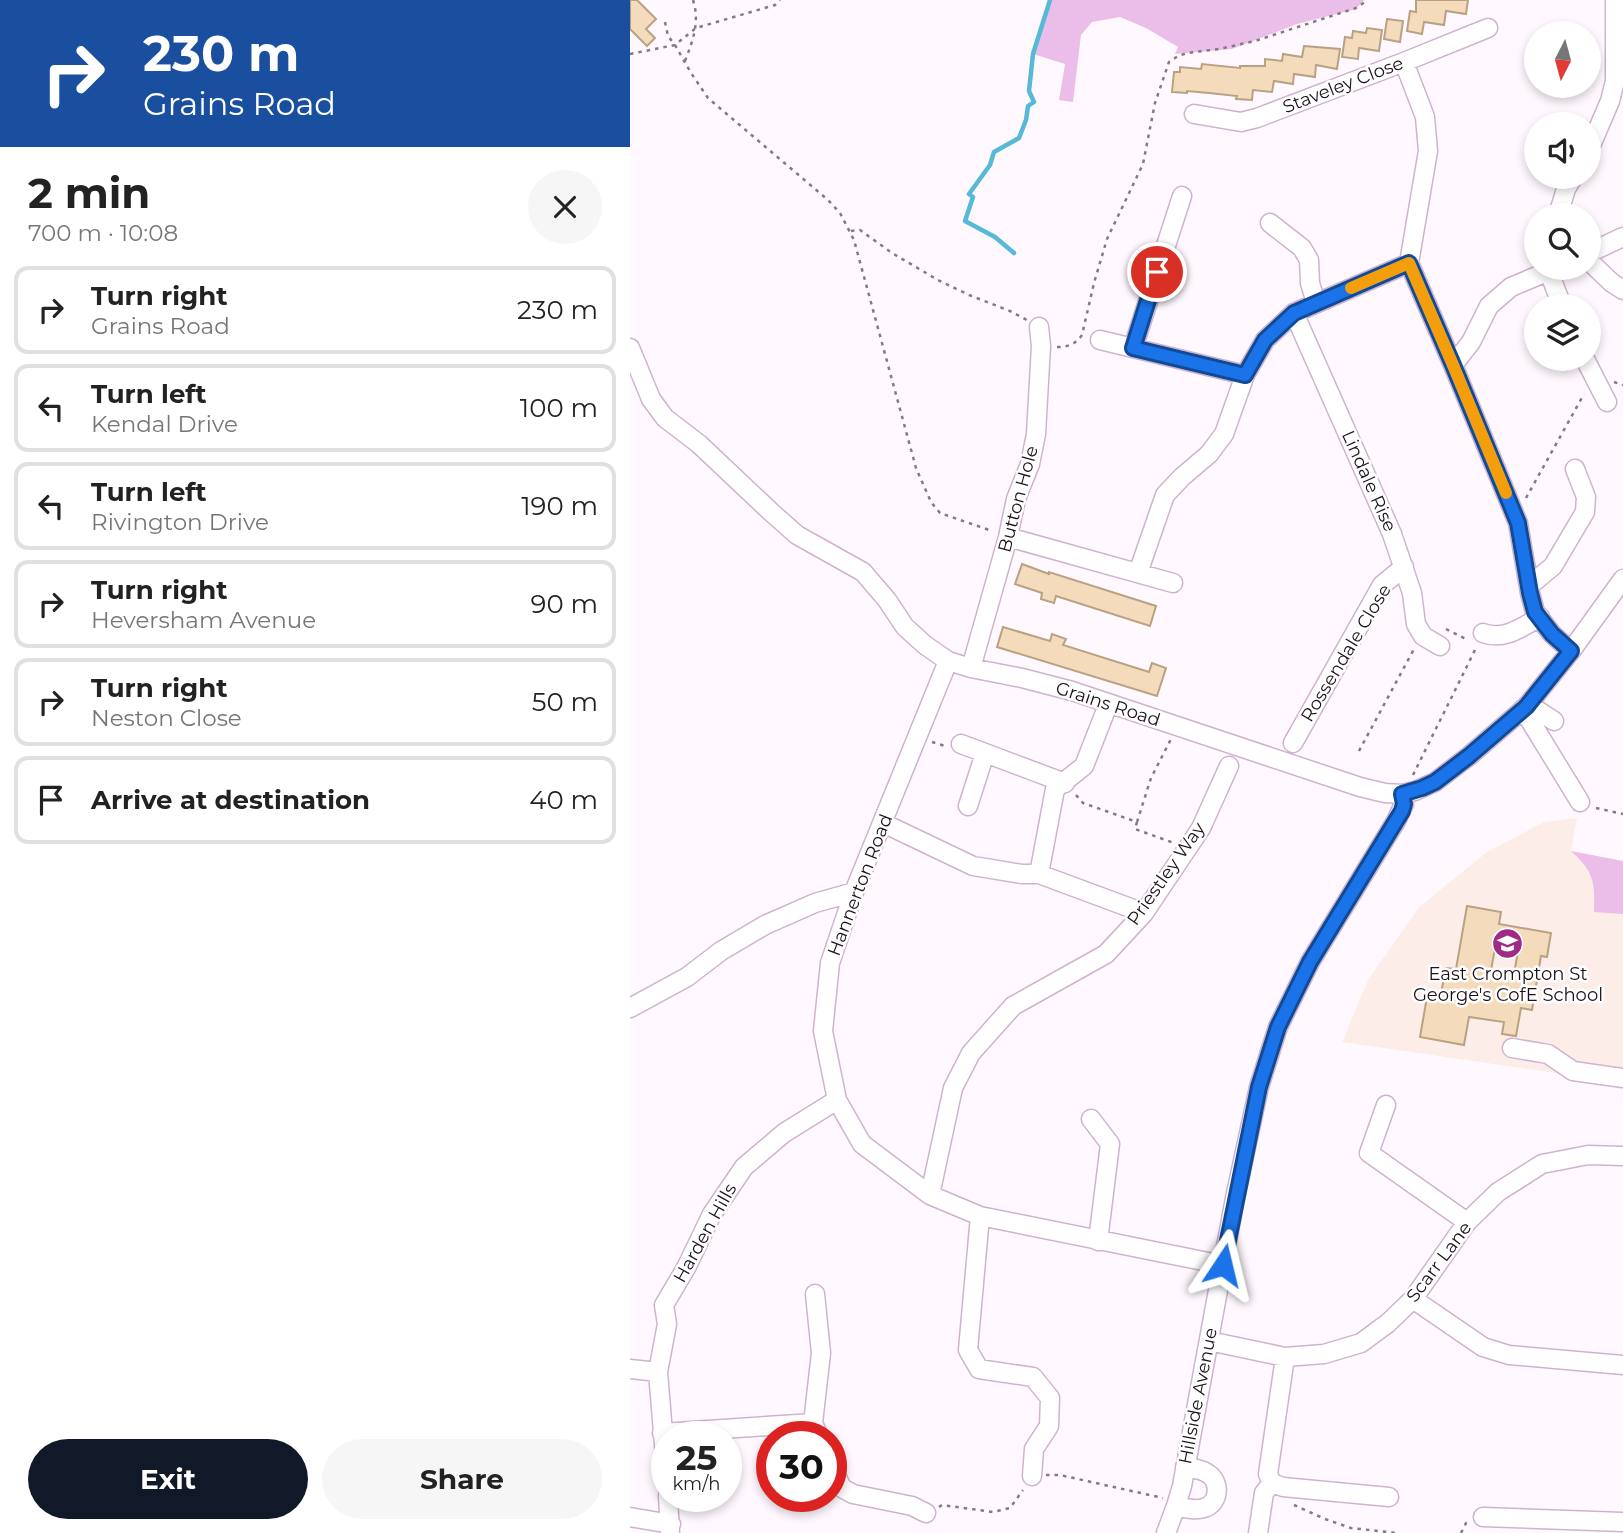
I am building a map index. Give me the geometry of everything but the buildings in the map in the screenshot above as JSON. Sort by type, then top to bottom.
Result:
[{"type":"street","points":[[1601,123],[1615,81],[1615,0]]},
{"type":"street","name":"Staveley Close","points":[[1194,114],[1248,121],[1488,28]]},
{"type":"street","points":[[1405,62],[1425,117],[1428,151],[1409,263],[1516,517],[1535,612],[1552,634],[1571,651]]},
{"type":"street","points":[[1133,348],[1182,197]]},
{"type":"street","points":[[1270,223],[1302,248],[1309,260],[1310,283],[1316,303]]},
{"type":"street","points":[[1601,247],[1623,237]]},
{"type":"street","points":[[1138,573],[1165,495],[1209,454],[1224,435],[1245,375],[1265,340],[1294,313],[1409,263]]},
{"type":"street","points":[[1601,272],[1623,290]]},
{"type":"street","points":[[1453,365],[1471,342],[1489,306],[1511,287],[1528,280]]},
{"type":"street","name":"Lindale Rise","points":[[1294,313],[1392,534],[1412,593],[1416,624],[1423,636]]},
{"type":"street","name":"Button Hole","points":[[971,668],[1009,537],[1016,499],[1030,464],[1036,434],[1041,346],[1039,327]]},
{"type":"street","points":[[1100,340],[1245,375]]},
{"type":"street","name":"Grains Road","points":[[630,348],[651,399],[665,418],[699,444],[797,535],[863,572],[905,627],[947,661],[1072,691],[1360,787],[1385,793],[1409,792]]},
{"type":"street","points":[[1592,371],[1607,401]]},
{"type":"street","points":[[1529,586],[1553,566],[1585,512],[1586,498],[1575,469]]},
{"type":"street","points":[[1009,537],[1173,583]]},
{"type":"street","name":"Rossendale Close","points":[[1293,743],[1382,585],[1404,567]]},
{"type":"street","points":[[1409,792],[1435,782],[1526,707],[1623,579]]},
{"type":"street","points":[[1483,633],[1499,636],[1511,633],[1540,617]]},
{"type":"street","points":[[1423,636],[1440,646]]},
{"type":"street","name":"Hannerton Road","points":[[947,661],[854,892],[830,963],[823,1031],[837,1100],[862,1144],[930,1195],[980,1216],[1223,1265]]},
{"type":"street","points":[[1526,707],[1554,720]]},
{"type":"street","points":[[1526,707],[1580,802]]},
{"type":"street","points":[[1039,874],[1055,789],[1085,765],[1104,715]]},
{"type":"street","points":[[961,744],[1065,783]]},
{"type":"street","points":[[968,806],[985,753]]},
{"type":"street","name":"Priestley Way","points":[[930,1195],[953,1088],[971,1053],[1013,1006],[1105,954],[1144,913],[1201,828],[1229,766]]},
{"type":"street","name":"Hillside Avenue","points":[[1166,1533],[1176,1506],[1185,1466],[1259,1087],[1278,1027],[1310,962],[1402,811],[1409,792]]},
{"type":"street","points":[[883,823],[973,866],[1039,874],[1144,913]]},
{"type":"street","points":[[630,1007],[687,978],[721,951],[765,925],[815,903],[854,892]]},
{"type":"street","points":[[1512,1048],[1548,1054],[1573,1071],[1623,1078]]},
{"type":"street","name":"Harden Hills","points":[[661,1421],[658,1372],[667,1324],[664,1305],[712,1214],[744,1167],[784,1133],[837,1100]]},
{"type":"street","points":[[1386,1105],[1369,1153],[1467,1222]]},
{"type":"street","points":[[1091,1119],[1110,1144],[1098,1241]]},
{"type":"street","name":"Scarr Lane","points":[[1209,1341],[1285,1357],[1324,1354],[1361,1343],[1388,1323],[1413,1299],[1467,1222],[1498,1192],[1542,1164],[1588,1155],[1623,1156]]},
{"type":"street","points":[[980,1216],[968,1350],[979,1369],[1033,1377],[1050,1398],[1049,1426],[1034,1449],[1032,1476]]},
{"type":"street","points":[[815,1294],[821,1353],[817,1421]]},
{"type":"street","points":[[1413,1299],[1483,1347],[1509,1355],[1623,1365]]},
{"type":"street","points":[[1285,1357],[1268,1474],[1272,1483],[1283,1487],[1367,1486],[1389,1497]]},
{"type":"street","points":[[630,1368],[658,1372]]},
{"type":"street","points":[[1176,1506],[1190,1509],[1206,1507],[1214,1503],[1216,1495],[1217,1487],[1207,1473],[1185,1466]]},
{"type":"street","points":[[1258,1533],[1264,1493],[1272,1483]]},
{"type":"street","points":[[847,1491],[912,1506],[926,1513]]},
{"type":"street","points":[[630,1517],[670,1528]]},
{"type":"street","points":[[1483,1517],[1534,1526],[1623,1522]]},
{"type":"path","points":[[684,62],[696,28],[693,0]]},
{"type":"path","points":[[630,54],[675,45],[696,28],[775,5],[780,0]]},
{"type":"path","points":[[1041,346],[1059,348],[1078,342],[1082,335],[1107,239],[1143,164],[1155,103],[1169,62],[1187,53],[1231,47],[1279,34],[1356,8],[1368,0]]},
{"type":"path","points":[[665,22],[668,36],[708,99],[828,200],[840,214],[854,240],[916,468],[931,502],[940,513],[1009,537]]},
{"type":"path","points":[[849,231],[860,230],[938,280],[1010,311],[1039,327]]},
{"type":"path","points":[[1516,517],[1594,376],[1623,385]]},
{"type":"path","points":[[1359,751],[1410,655],[1423,636],[1440,626],[1477,644],[1412,779],[1409,792]]},
{"type":"path","points":[[1175,726],[1152,778],[1135,830],[1187,849]]},
{"type":"path","points":[[917,736],[952,749],[961,744]]},
{"type":"path","points":[[1065,783],[1083,803],[1137,822]]},
{"type":"path","points":[[1580,802],[1586,806],[1623,814]]},
{"type":"path","points":[[926,1513],[942,1505],[993,1512],[1010,1508],[1032,1476],[1060,1475],[1157,1496]]},
{"type":"path","points":[[1272,1483],[1296,1506],[1325,1519],[1351,1528],[1397,1533]]},
{"type":"shaded area","points":[[1050,0],[1364,0],[1356,9],[1297,24],[1232,49],[1175,54],[1178,47],[1146,28],[1120,17],[1092,22],[1081,35],[1073,102],[1059,100],[1065,64],[1033,54]]},
{"type":"shaded area","name":"East Crompton St George's CofE School","points":[[1577,818],[1571,851],[1623,861],[1623,1083],[1342,1042],[1368,980],[1419,907],[1487,852],[1544,822]]},
{"type":"shaded area","points":[[1571,851],[1623,861],[1623,914],[1594,912],[1594,893],[1589,872]]},
{"type":"waterway","points":[[1014,253],[995,237],[965,221],[973,197],[969,194],[990,165],[994,152],[1019,138],[1028,106],[1034,102],[1029,91],[1033,54],[1050,0]]},
{"type":"slow traffic","points":[[1351,288],[1409,263],[1506,493]]},
{"type":"place","name":"East Crompton St George's CofE School","points":[[1508,943]]},
{"type":"route","points":[[1157,272],[1133,348],[1245,375],[1265,340],[1294,313],[1409,263],[1518,523],[1535,612],[1560,643],[1571,651],[1526,707],[1469,756],[1435,782],[1402,794],[1402,811],[1310,962],[1278,1027],[1259,1087],[1223,1265]]}]
